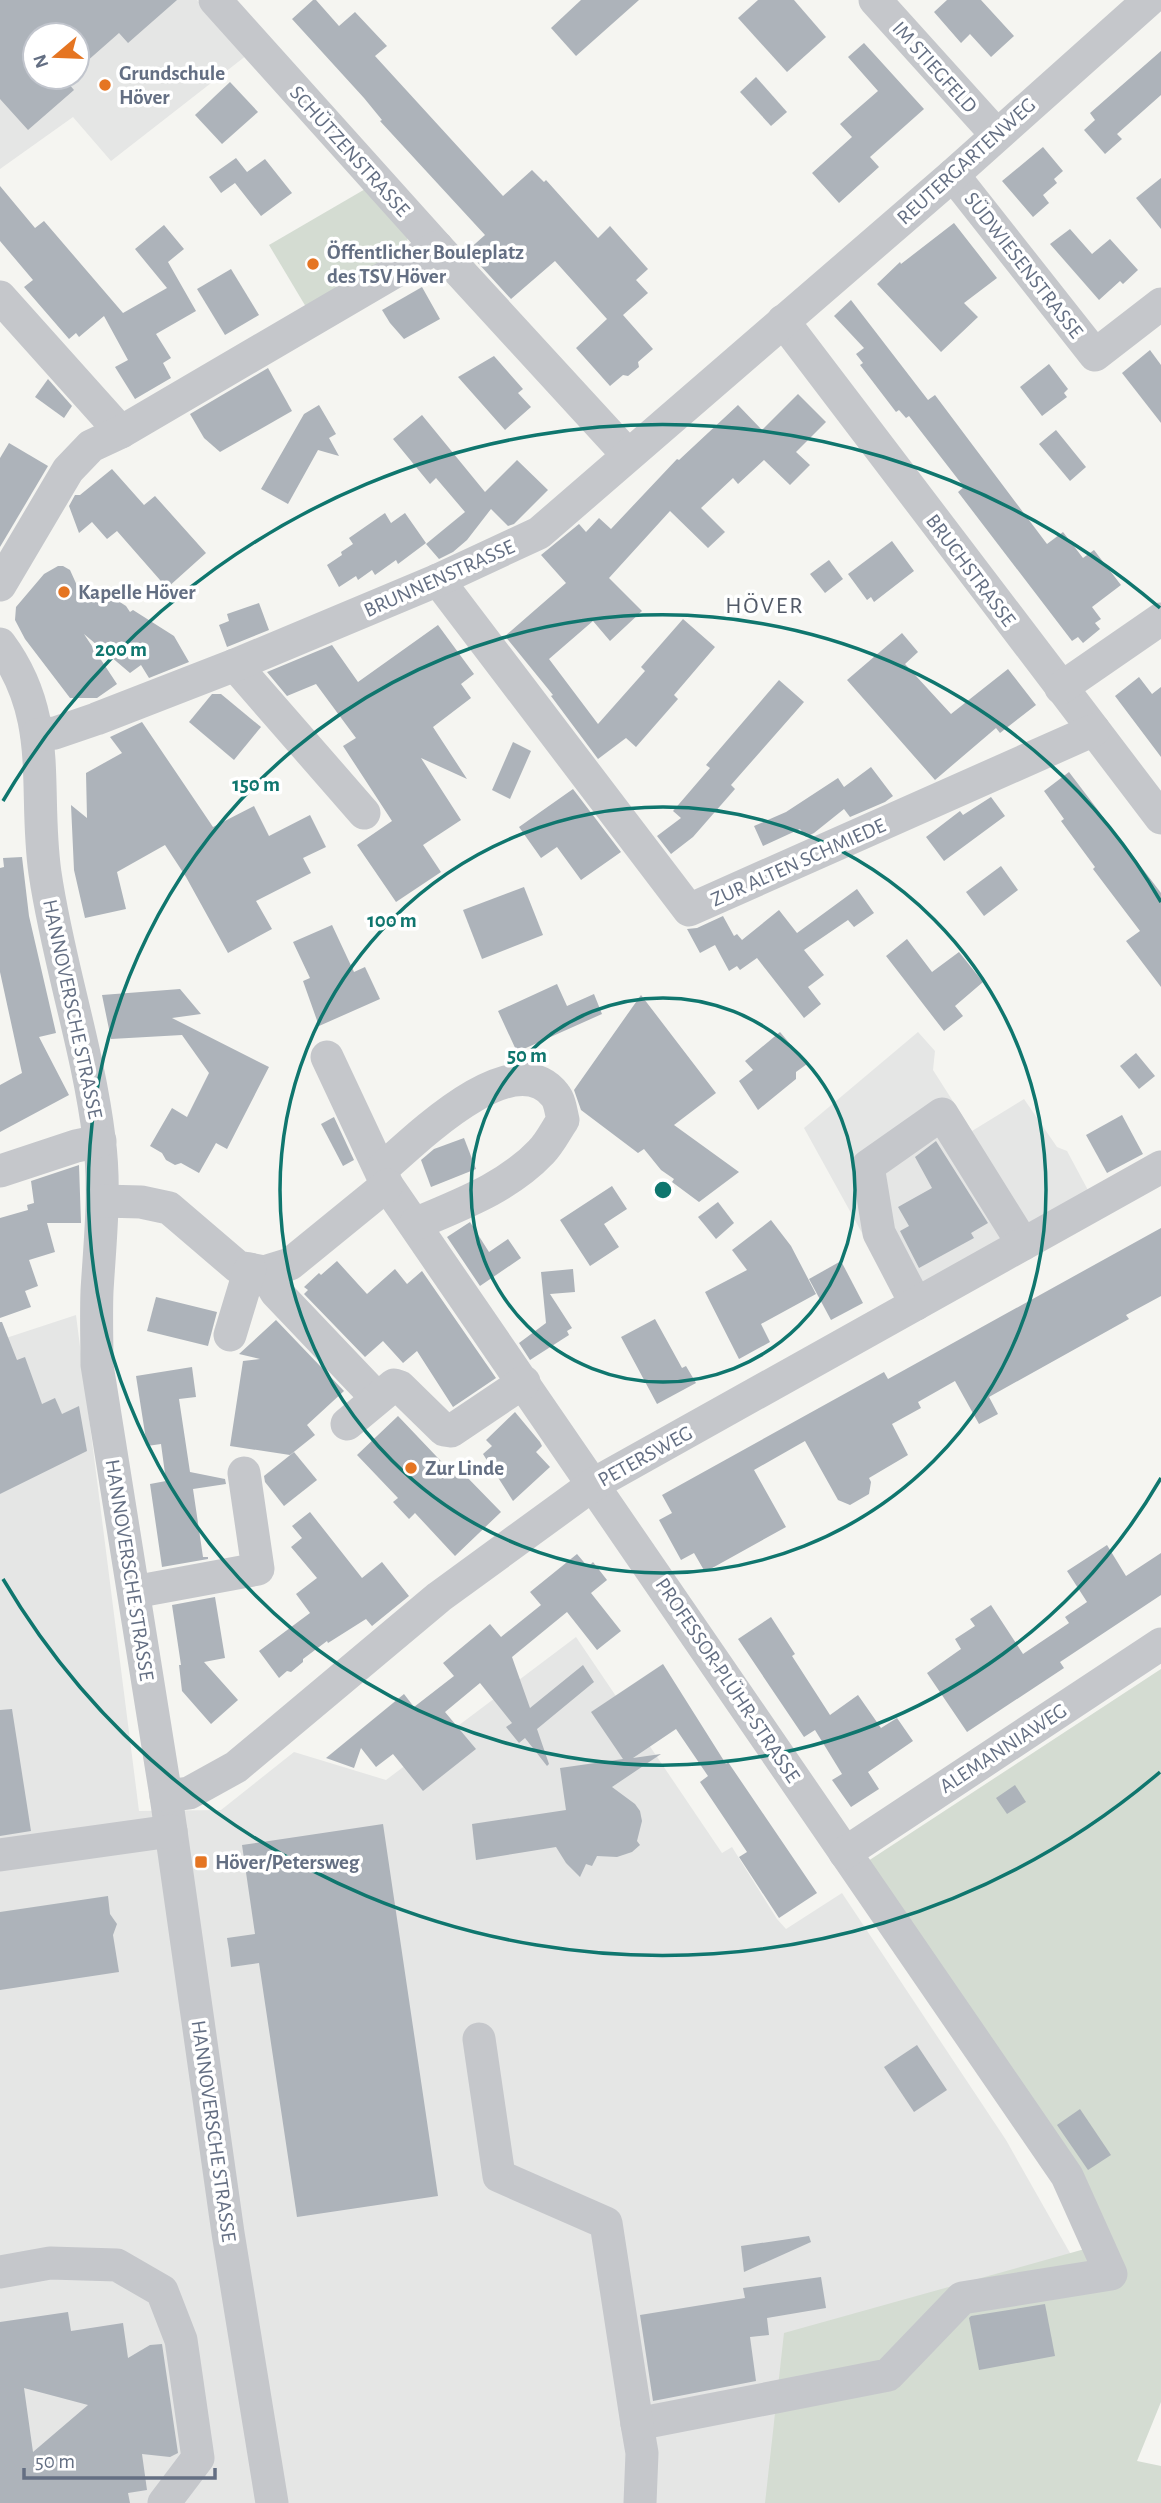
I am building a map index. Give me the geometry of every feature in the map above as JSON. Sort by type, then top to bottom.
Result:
[{"type":"street","name":"SCHÜTZENSTRASSE","points":[[215,0],[628,455]]},
{"type":"street","name":"IM STIEGFELD","points":[[874,0],[996,134]]},
{"type":"street","name":"REUTERGARTENWEG","points":[[783,321],[953,175],[1149,0]]},
{"type":"street","name":"SÜDWIESENSTRASSE","points":[[953,175],[1094,355],[1161,304]]},
{"type":"street","points":[[0,585],[68,470],[91,446],[121,432],[437,247]]},
{"type":"street","points":[[0,297],[121,432]]},
{"type":"street","name":"BRUNNENSTRASSE","points":[[37,735],[55,733],[96,719],[235,665],[438,580],[539,533],[783,321]]},
{"type":"street","name":"BRUCHSTRASSE","points":[[783,321],[1161,818]]},
{"type":"street","name":"ZUR ALTEN SCHMIEDE","points":[[438,580],[689,910],[1094,730]]},
{"type":"street","points":[[1061,688],[1161,619]]},
{"type":"street","name":"HANNOVERSCHE STRASSE","points":[[0,644],[15,664],[27,691],[37,735],[45,872],[100,1141],[103,1201],[97,1294],[97,1365],[172,1831],[228,2233],[272,2503]]},
{"type":"street","points":[[235,665],[363,813]]},
{"type":"street","name":"PROFESSOR-PLÜHR-STRASSE","points":[[327,1057],[384,1177],[1067,2176],[1111,2274],[962,2298],[888,2375],[637,2424]]},
{"type":"street","points":[[103,1201],[141,1202],[169,1208],[238,1267],[257,1270],[290,1264],[455,1108],[479,1093],[515,1078],[541,1081],[557,1096],[563,1120],[543,1150],[522,1170],[483,1194],[415,1224]]},
{"type":"street","points":[[916,1304],[879,1233],[868,1166],[942,1114],[1023,1244]]},
{"type":"street","points":[[0,1171],[76,1146],[100,1141]]},
{"type":"street","name":"PETERSWEG","points":[[166,1796],[189,1793],[236,1768],[439,1597],[594,1484],[1161,1167]]},
{"type":"street","points":[[230,1335],[257,1270]]},
{"type":"street","points":[[257,1270],[377,1398]]},
{"type":"street","points":[[347,1424],[394,1385],[400,1387],[444,1430],[451,1431],[524,1382]]},
{"type":"street","points":[[134,1592],[258,1569],[244,1473]]},
{"type":"street","name":"ALEMANNIAWEG","points":[[845,1853],[1161,1644]]},
{"type":"street","points":[[0,1855],[172,1831]]},
{"type":"street","points":[[479,2039],[499,2176],[606,2223],[642,2453],[640,2503]]},
{"type":"street","points":[[0,2272],[50,2263],[117,2265],[162,2291],[181,2340],[198,2458],[164,2503]]},
{"type":"shaded area","name":"Grundschule Höver","points":[[0,0],[197,0],[247,55],[111,161],[73,117],[0,169]]},
{"type":"shaded area","points":[[367,188],[408,234],[406,254],[309,312],[269,245]]},
{"type":"shaded area","points":[[918,1032],[935,1051],[933,1070],[972,1131],[1024,1099],[1057,1147],[1067,1151],[1089,1192],[898,1298],[804,1128]]},
{"type":"shaded area","points":[[76,1315],[139,1811],[221,1810],[294,1752],[386,1780],[576,1637],[722,1853],[732,1847],[786,1929],[842,1893],[1006,2140],[1125,2350],[798,2503],[0,2503],[0,1340]]},
{"type":"shaded area","points":[[1161,1669],[1161,2402],[1137,2461],[1161,2466],[1161,2503],[765,2503],[784,2333],[1099,2245],[865,1863]]},
{"type":"building","points":[[0,0],[177,0],[128,43],[119,33],[91,58],[91,21],[21,21],[21,91],[73,91],[28,130],[0,99]]},
{"type":"building","points":[[316,0],[339,26],[355,12],[387,46],[375,56],[503,196],[532,170],[544,182],[546,180],[598,238],[610,226],[648,269],[636,280],[648,293],[623,315],[653,349],[638,362],[639,367],[610,386],[576,348],[607,319],[555,261],[511,299],[467,251],[485,235],[380,121],[382,120],[364,98],[292,19]]},
{"type":"building","points":[[581,0],[639,0],[576,56],[551,28]]},
{"type":"building","points":[[758,0],[794,0],[826,37],[787,72],[738,18]]},
{"type":"building","points":[[947,0],[981,0],[1014,36],[991,57],[970,34],[961,43],[934,12]]},
{"type":"building","points":[[864,43],[924,109],[870,157],[879,167],[839,203],[812,173],[852,137],[840,124],[878,91],[848,57]]},
{"type":"building","points":[[1161,51],[1161,95],[1117,134],[1122,139],[1105,154],[1084,130],[1095,120],[1090,113]]},
{"type":"building","points":[[756,77],[787,112],[771,126],[740,92]]},
{"type":"building","points":[[230,82],[258,112],[222,144],[195,115]]},
{"type":"building","points":[[1043,147],[1063,171],[1054,179],[1057,183],[1043,195],[1049,203],[1033,217],[1002,181]]},
{"type":"building","points":[[236,158],[247,172],[265,159],[292,193],[261,216],[235,183],[221,193],[209,177]]},
{"type":"building","points":[[1161,178],[1161,229],[1136,198]]},
{"type":"building","points":[[0,186],[35,228],[44,221],[123,313],[167,288],[135,249],[164,225],[184,249],[168,262],[196,311],[156,334],[171,358],[163,363],[171,378],[135,399],[115,367],[128,360],[104,316],[79,337],[76,333],[69,339],[24,287],[33,280],[0,241]]},
{"type":"building","points":[[954,223],[997,278],[964,303],[978,317],[941,352],[877,284],[900,262],[901,264]]},
{"type":"building","points":[[1070,229],[1092,254],[1110,239],[1138,270],[1123,284],[1120,281],[1099,300],[1050,244]]},
{"type":"building","points":[[231,269],[259,315],[225,335],[197,289]]},
{"type":"building","points":[[422,287],[440,319],[404,339],[382,310]]},
{"type":"building","points":[[851,300],[928,400],[935,395],[1047,544],[1063,532],[1083,558],[1094,550],[1121,585],[1092,607],[1101,619],[1095,623],[1100,629],[1083,643],[1078,637],[1072,641],[958,492],[964,487],[909,416],[906,418],[899,410],[896,412],[860,365],[863,363],[856,354],[864,348],[834,316]]},
{"type":"building","points":[[1150,350],[1161,365],[1161,423],[1122,373]]},
{"type":"building","points":[[494,356],[523,389],[518,393],[531,407],[505,430],[458,377]]},
{"type":"building","points":[[1049,364],[1068,389],[1064,393],[1067,397],[1042,416],[1020,387]]},
{"type":"building","points":[[268,368],[292,411],[220,452],[204,438],[190,414]]},
{"type":"building","points":[[48,379],[72,406],[64,418],[35,397]]},
{"type":"building","points":[[798,394],[826,422],[796,452],[810,465],[790,485],[764,460],[738,484],[733,478],[701,508],[725,532],[708,548],[670,511],[609,578],[642,611],[610,641],[593,621],[549,659],[598,724],[645,671],[641,667],[683,619],[715,647],[674,695],[678,699],[636,747],[626,738],[598,759],[551,696],[553,695],[505,636],[566,583],[541,555],[579,524],[586,532],[599,518],[611,529],[677,459],[738,405],[762,430]]},
{"type":"building","points":[[319,405],[336,434],[329,438],[339,456],[318,450],[288,504],[261,489],[304,414]]},
{"type":"building","points":[[422,415],[485,492],[517,460],[548,490],[514,524],[508,526],[491,509],[467,540],[439,559],[426,544],[465,512],[436,478],[430,484],[393,439]]},
{"type":"building","points":[[1056,430],[1086,467],[1070,481],[1039,444]]},
{"type":"building","points":[[9,443],[48,466],[0,547],[0,458]]},
{"type":"building","points":[[112,469],[144,505],[155,496],[206,553],[167,588],[117,531],[107,539],[92,522],[79,533],[69,506],[75,495],[80,495]]},
{"type":"building","points":[[385,513],[391,523],[405,513],[426,543],[398,564],[396,560],[375,575],[372,570],[358,580],[356,576],[339,587],[327,565],[353,544],[349,538]]},
{"type":"building","points":[[892,541],[914,571],[874,602],[871,597],[867,600],[848,574]]},
{"type":"building","points":[[829,560],[843,579],[825,593],[810,574]]},
{"type":"building","points":[[58,566],[70,570],[84,601],[101,590],[126,606],[130,612],[133,610],[174,636],[189,662],[149,678],[141,665],[130,673],[84,634],[117,684],[97,698],[70,698],[25,639],[15,620],[16,607],[44,574]]},
{"type":"building","points":[[259,603],[269,630],[227,647],[219,625],[229,621],[227,614]]},
{"type":"building","points":[[438,625],[474,674],[461,684],[471,698],[433,727],[467,779],[421,758],[461,820],[423,845],[441,872],[396,902],[357,845],[392,821],[343,746],[356,738],[316,684],[287,696],[267,672],[332,645],[358,682]]},
{"type":"building","points":[[902,633],[918,652],[905,664],[951,714],[1008,669],[1036,705],[1000,733],[996,728],[935,780],[847,680]]},
{"type":"building","points":[[1139,677],[1152,694],[1161,687],[1161,757],[1115,696]]},
{"type":"building","points":[[779,680],[804,702],[731,785],[735,789],[693,837],[671,854],[657,836],[681,818],[673,811],[710,768],[706,765]]},
{"type":"building","points":[[212,694],[221,694],[261,727],[234,760],[189,722]]},
{"type":"building","points":[[142,722],[213,827],[254,806],[269,836],[310,815],[326,847],[303,858],[311,873],[256,901],[272,929],[228,953],[165,845],[117,872],[126,909],[85,918],[74,870],[71,805],[87,818],[86,773],[122,753],[110,737]]},
{"type":"building","points":[[513,742],[531,751],[510,799],[492,790]]},
{"type":"building","points":[[871,767],[893,796],[885,802],[850,817],[844,809],[806,837],[800,829],[763,846],[754,826],[786,812],[838,778],[844,787]]},
{"type":"building","points":[[1069,772],[1161,893],[1161,987],[1126,941],[1140,931],[1093,869],[1095,867],[1061,821],[1064,819],[1044,791]]},
{"type":"building","points":[[573,789],[621,852],[581,880],[557,847],[541,858],[519,827]]},
{"type":"building","points":[[991,797],[1005,816],[944,861],[926,837],[960,811],[963,815]]},
{"type":"building","points":[[22,857],[29,916],[56,1033],[39,1037],[69,1095],[0,1132],[0,1085],[22,1073],[0,972],[0,868],[4,867],[3,858]]},
{"type":"building","points":[[1001,866],[1018,890],[984,916],[966,892]]},
{"type":"building","points":[[524,887],[543,935],[482,959],[463,910]]},
{"type":"building","points":[[857,889],[874,913],[854,927],[848,920],[804,950],[824,975],[808,987],[821,1004],[804,1018],[757,958],[740,970],[737,966],[729,971],[715,945],[700,953],[687,929],[697,928],[723,916],[734,936],[737,934],[742,940],[779,910],[797,933]]},
{"type":"building","points":[[332,925],[354,972],[365,967],[380,999],[319,1026],[303,981],[310,978],[293,942]]},
{"type":"building","points":[[907,939],[932,972],[959,952],[983,982],[955,1006],[963,1016],[944,1031],[886,956]]},
{"type":"building","points":[[557,984],[567,1006],[594,994],[602,1014],[517,1052],[498,1011]]},
{"type":"building","points":[[180,989],[201,1014],[172,1018],[269,1067],[227,1149],[216,1143],[199,1173],[181,1163],[175,1165],[150,1146],[172,1108],[187,1117],[209,1073],[182,1035],[111,1039],[102,995]]},
{"type":"building","points":[[641,995],[716,1093],[674,1125],[739,1172],[699,1202],[672,1182],[674,1179],[661,1170],[644,1149],[638,1153],[581,1110],[574,1090]]},
{"type":"building","points":[[780,1032],[807,1064],[796,1072],[796,1079],[758,1110],[739,1081],[753,1070],[745,1061]]},
{"type":"building","points":[[1136,1053],[1155,1076],[1139,1089],[1120,1066]]},
{"type":"building","points":[[1122,1115],[1143,1154],[1107,1173],[1086,1135]]},
{"type":"building","points":[[334,1117],[354,1160],[343,1166],[321,1124]]},
{"type":"building","points":[[464,1138],[476,1169],[431,1187],[421,1160],[434,1149]]},
{"type":"building","points":[[936,1141],[988,1223],[971,1233],[974,1238],[919,1268],[900,1231],[909,1226],[898,1207],[932,1188],[915,1157]]},
{"type":"building","points":[[79,1165],[81,1223],[47,1223],[55,1252],[29,1260],[38,1286],[25,1291],[31,1307],[0,1318],[0,1218],[28,1210],[27,1205],[34,1203],[31,1181]]},
{"type":"building","points":[[612,1186],[627,1209],[604,1224],[619,1247],[590,1266],[560,1220]]},
{"type":"building","points":[[718,1202],[734,1223],[716,1239],[698,1217]]},
{"type":"building","points":[[771,1220],[791,1246],[816,1294],[761,1324],[770,1342],[739,1359],[705,1292],[747,1270],[732,1250]]},
{"type":"building","points":[[470,1222],[489,1252],[508,1239],[521,1258],[480,1286],[447,1237]]},
{"type":"building","points":[[1161,1228],[1161,1296],[1126,1315],[1129,1319],[989,1397],[998,1414],[979,1424],[955,1381],[918,1402],[921,1408],[892,1424],[908,1455],[869,1478],[869,1494],[850,1505],[838,1500],[805,1441],[754,1470],[786,1527],[705,1572],[694,1553],[681,1560],[659,1520],[672,1513],[662,1495],[884,1372],[888,1379]]},
{"type":"building","points":[[337,1261],[367,1294],[395,1269],[407,1284],[422,1271],[496,1378],[453,1407],[417,1351],[403,1363],[383,1341],[365,1357],[304,1294],[308,1290],[304,1287]]},
{"type":"building","points":[[841,1261],[863,1303],[831,1320],[809,1279]]},
{"type":"building","points":[[573,1269],[575,1292],[550,1294],[572,1328],[567,1331],[569,1335],[530,1360],[519,1343],[546,1323],[541,1272]]},
{"type":"building","points":[[156,1297],[217,1312],[208,1346],[147,1331]]},
{"type":"building","points":[[655,1319],[682,1368],[686,1366],[696,1383],[657,1404],[621,1337]]},
{"type":"building","points":[[276,1320],[344,1391],[307,1425],[315,1435],[290,1455],[230,1446],[243,1361],[260,1359],[239,1354]]},
{"type":"building","points":[[0,1322],[17,1360],[25,1357],[42,1404],[55,1398],[62,1414],[79,1406],[87,1451],[0,1494]]},
{"type":"building","points":[[192,1367],[196,1397],[179,1399],[190,1472],[225,1479],[226,1484],[193,1489],[203,1557],[208,1559],[162,1567],[150,1484],[166,1481],[161,1444],[147,1446],[136,1376]]},
{"type":"building","points":[[515,1412],[540,1442],[542,1446],[536,1452],[550,1467],[513,1501],[483,1454],[492,1446],[486,1440]]},
{"type":"building","points":[[398,1416],[456,1477],[462,1472],[501,1512],[455,1556],[415,1513],[409,1519],[393,1502],[398,1498],[357,1455]]},
{"type":"building","points":[[294,1452],[317,1480],[284,1506],[265,1482],[264,1476]]},
{"type":"building","points":[[310,1512],[362,1578],[382,1562],[409,1596],[372,1626],[366,1619],[328,1643],[327,1641],[291,1672],[287,1671],[279,1678],[259,1651],[310,1613],[296,1594],[317,1578],[291,1547],[302,1538],[292,1526]]},
{"type":"building","points":[[1107,1545],[1126,1576],[1161,1553],[1161,1595],[1060,1662],[1064,1668],[967,1732],[927,1673],[961,1649],[955,1639],[975,1626],[970,1619],[991,1605],[1023,1654],[1069,1623],[1065,1617],[1087,1602],[1067,1571]]},
{"type":"building","points":[[577,1554],[588,1567],[593,1562],[607,1580],[591,1593],[621,1631],[597,1650],[567,1612],[512,1657],[530,1708],[583,1665],[594,1682],[537,1729],[549,1764],[547,1766],[525,1738],[519,1743],[506,1727],[512,1723],[480,1683],[445,1712],[476,1749],[423,1791],[393,1754],[376,1767],[361,1748],[354,1768],[326,1758],[404,1694],[414,1707],[454,1676],[443,1663],[490,1624],[501,1637],[541,1605],[530,1592]]},
{"type":"building","points":[[215,1597],[225,1658],[204,1662],[238,1700],[211,1724],[182,1691],[172,1605]]},
{"type":"building","points":[[771,1617],[795,1654],[792,1656],[830,1715],[858,1695],[881,1728],[897,1718],[913,1741],[868,1772],[879,1789],[851,1807],[832,1780],[842,1774],[815,1730],[804,1737],[738,1639]]},
{"type":"building","points":[[663,1664],[726,1764],[728,1762],[817,1893],[779,1918],[739,1857],[747,1852],[700,1782],[708,1776],[676,1729],[633,1758],[661,1754],[612,1787],[640,1811],[642,1821],[637,1841],[640,1845],[632,1852],[617,1857],[597,1856],[592,1866],[586,1864],[580,1877],[566,1863],[556,1847],[476,1860],[472,1824],[566,1810],[560,1768],[623,1759],[591,1712]]},
{"type":"building","points":[[12,1709],[31,1831],[0,1836],[0,1710]]},
{"type":"building","points":[[1015,1785],[1026,1802],[1007,1814],[996,1798]]},
{"type":"building","points":[[383,1824],[438,2196],[297,2217],[259,1963],[231,1967],[227,1938],[255,1934],[242,1845]]},
{"type":"building","points":[[108,1896],[110,1914],[117,1924],[113,1935],[119,1972],[0,1990],[0,1912]]},
{"type":"building","points":[[917,2045],[947,2090],[914,2112],[884,2067]]},
{"type":"building","points":[[1080,2109],[1111,2155],[1088,2170],[1057,2125]]},
{"type":"building","points":[[809,2236],[811,2242],[744,2272],[741,2246]]},
{"type":"building","points":[[821,2277],[826,2308],[767,2318],[769,2335],[750,2337],[756,2381],[653,2401],[640,2315],[745,2298],[743,2288]]},
{"type":"building","points":[[1045,2304],[1055,2356],[979,2370],[969,2318],[971,2316]]},
{"type":"building","points":[[68,2312],[71,2331],[123,2323],[128,2358],[150,2345],[162,2344],[178,2453],[170,2457],[142,2454],[147,2490],[128,2493],[130,2503],[0,2503],[0,2322]],"holes":[[[24,2388],[88,2405],[33,2452]]]},
{"type":"place","name":"Grundschule Höver","points":[[105,85]]},
{"type":"place","name":"Öffentlicher Bouleplatz des TSV Höver","points":[[313,264]]},
{"type":"place","name":"Kapelle Höver","points":[[64,592]]},
{"type":"place","name":"Zur Linde","points":[[411,1468]]},
{"type":"place","name":"Höver/Petersweg","points":[[201,1862]]},
{"type":"district","name":"HÖVER","points":[[765,605]]}]
